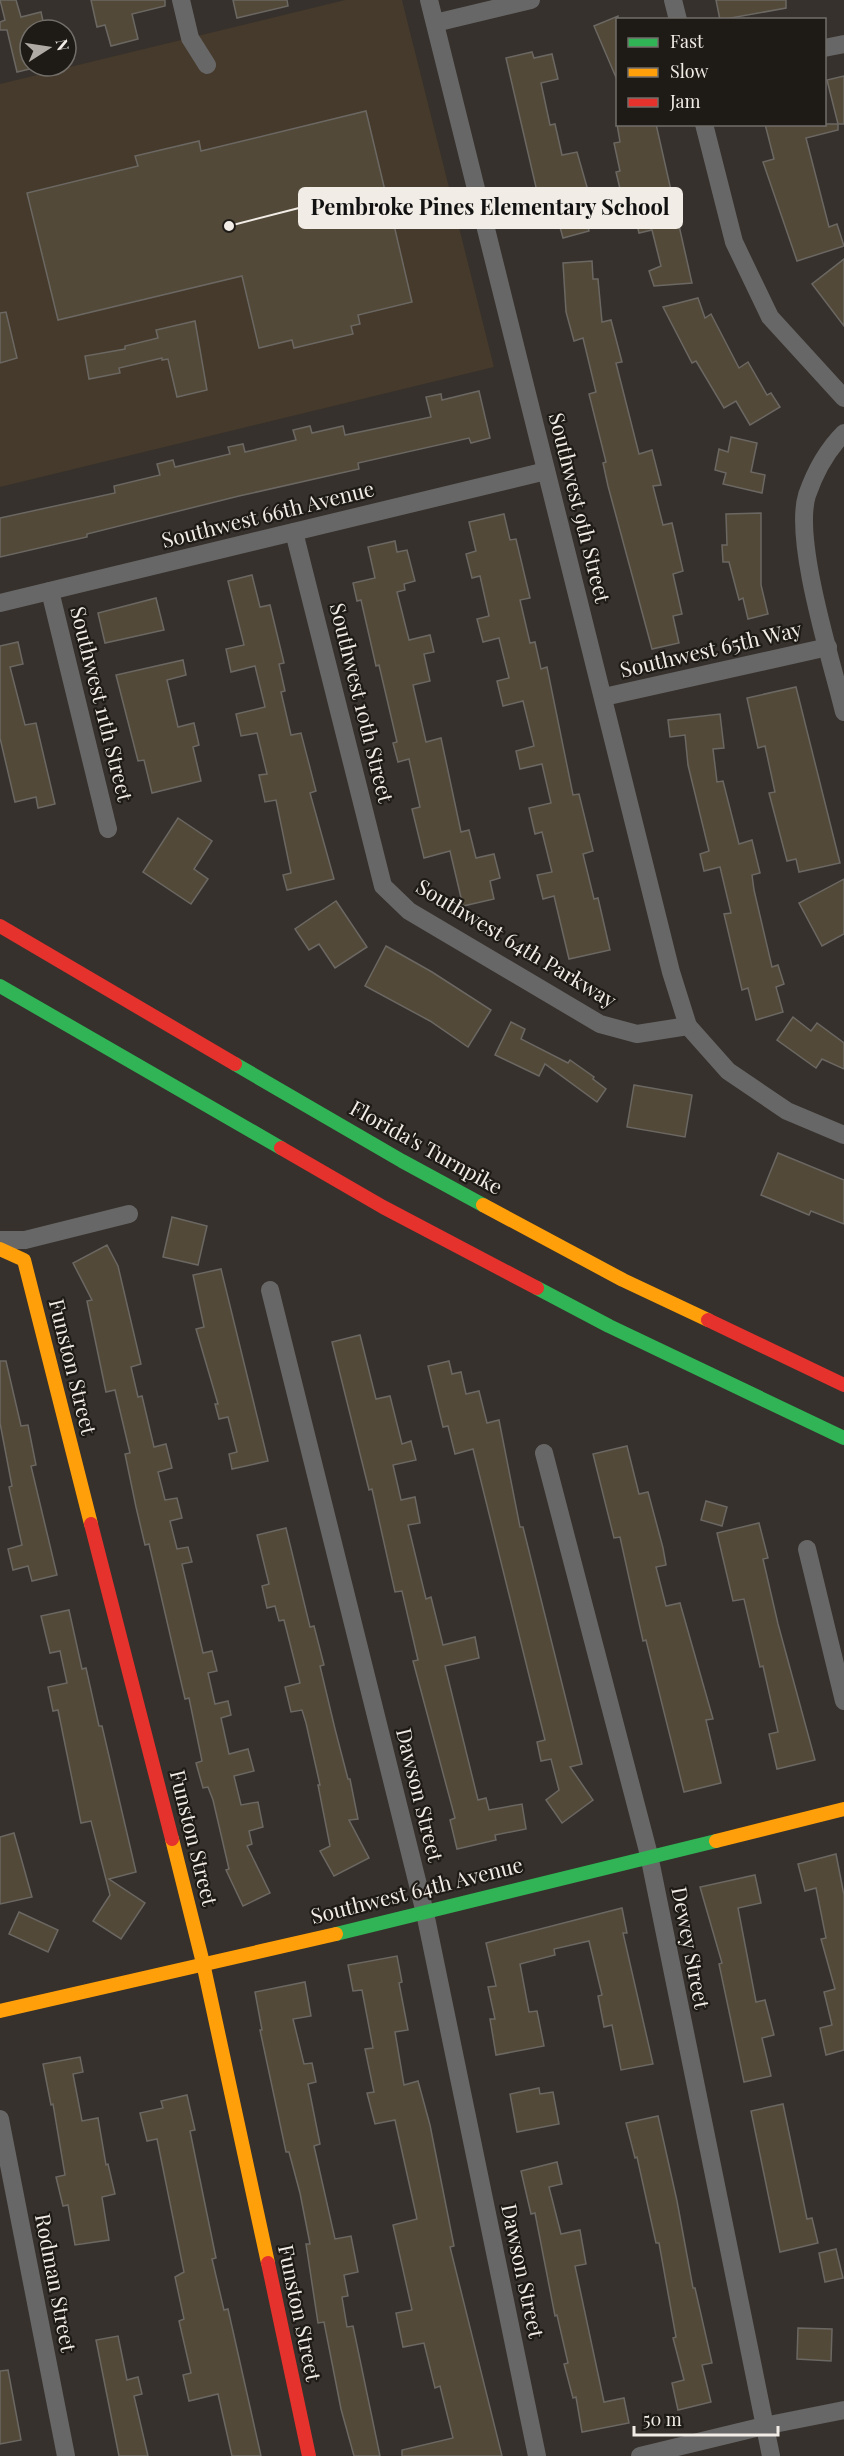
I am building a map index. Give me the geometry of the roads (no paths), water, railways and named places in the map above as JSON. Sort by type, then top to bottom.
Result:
[{"type":"main road","name":"Florida's Turnpike","points":[[0,926],[402,1161],[623,1280],[844,1385]]},
{"type":"main road","points":[[0,986],[383,1207],[609,1326],[844,1438]]},
{"type":"main road","name":"Funston Street","points":[[0,1248],[24,1260],[203,1963],[309,2456]]},
{"type":"main road","name":"Southwest 64th Avenue","points":[[0,2012],[425,1913],[649,1855],[844,1809]]},
{"type":"street","points":[[181,0],[190,38],[207,65]]},
{"type":"street","name":"Southwest 9th Street","points":[[429,0],[671,972],[688,1026]]},
{"type":"street","points":[[435,23],[531,0]]},
{"type":"street","points":[[673,0],[678,18]]},
{"type":"street","points":[[826,48],[844,44]]},
{"type":"street","points":[[705,126],[734,242],[770,317],[844,398]]},
{"type":"street","points":[[844,432],[828,450],[806,497],[804,546],[844,712]]},
{"type":"street","name":"Southwest 66th Avenue","points":[[0,603],[546,471]]},
{"type":"street","name":"Southwest 10th Street","points":[[294,532],[383,886]]},
{"type":"street","name":"Southwest 11th Street","points":[[50,591],[108,829]]},
{"type":"street","name":"Southwest 65th Way","points":[[604,697],[828,646]]},
{"type":"street","name":"Southwest 64th Parkway","points":[[383,886],[409,911],[600,1024],[637,1034],[688,1026]]},
{"type":"street","points":[[688,1026],[729,1071],[787,1111],[844,1135]]},
{"type":"street","points":[[0,1240],[25,1240],[129,1214]]},
{"type":"street","name":"Dawson Street","points":[[270,1290],[425,1913],[537,2456]]},
{"type":"street","name":"Dewey Street","points":[[544,1453],[649,1855],[771,2456]]},
{"type":"street","points":[[807,1549],[844,1701]]},
{"type":"street","name":"Rodman Street","points":[[0,2119],[66,2456]]},
{"type":"street","points":[[640,2456],[764,2426],[844,2410]]},
{"type":"place","name":"Pembroke Pines Elementary School","points":[[229,226]]}]
